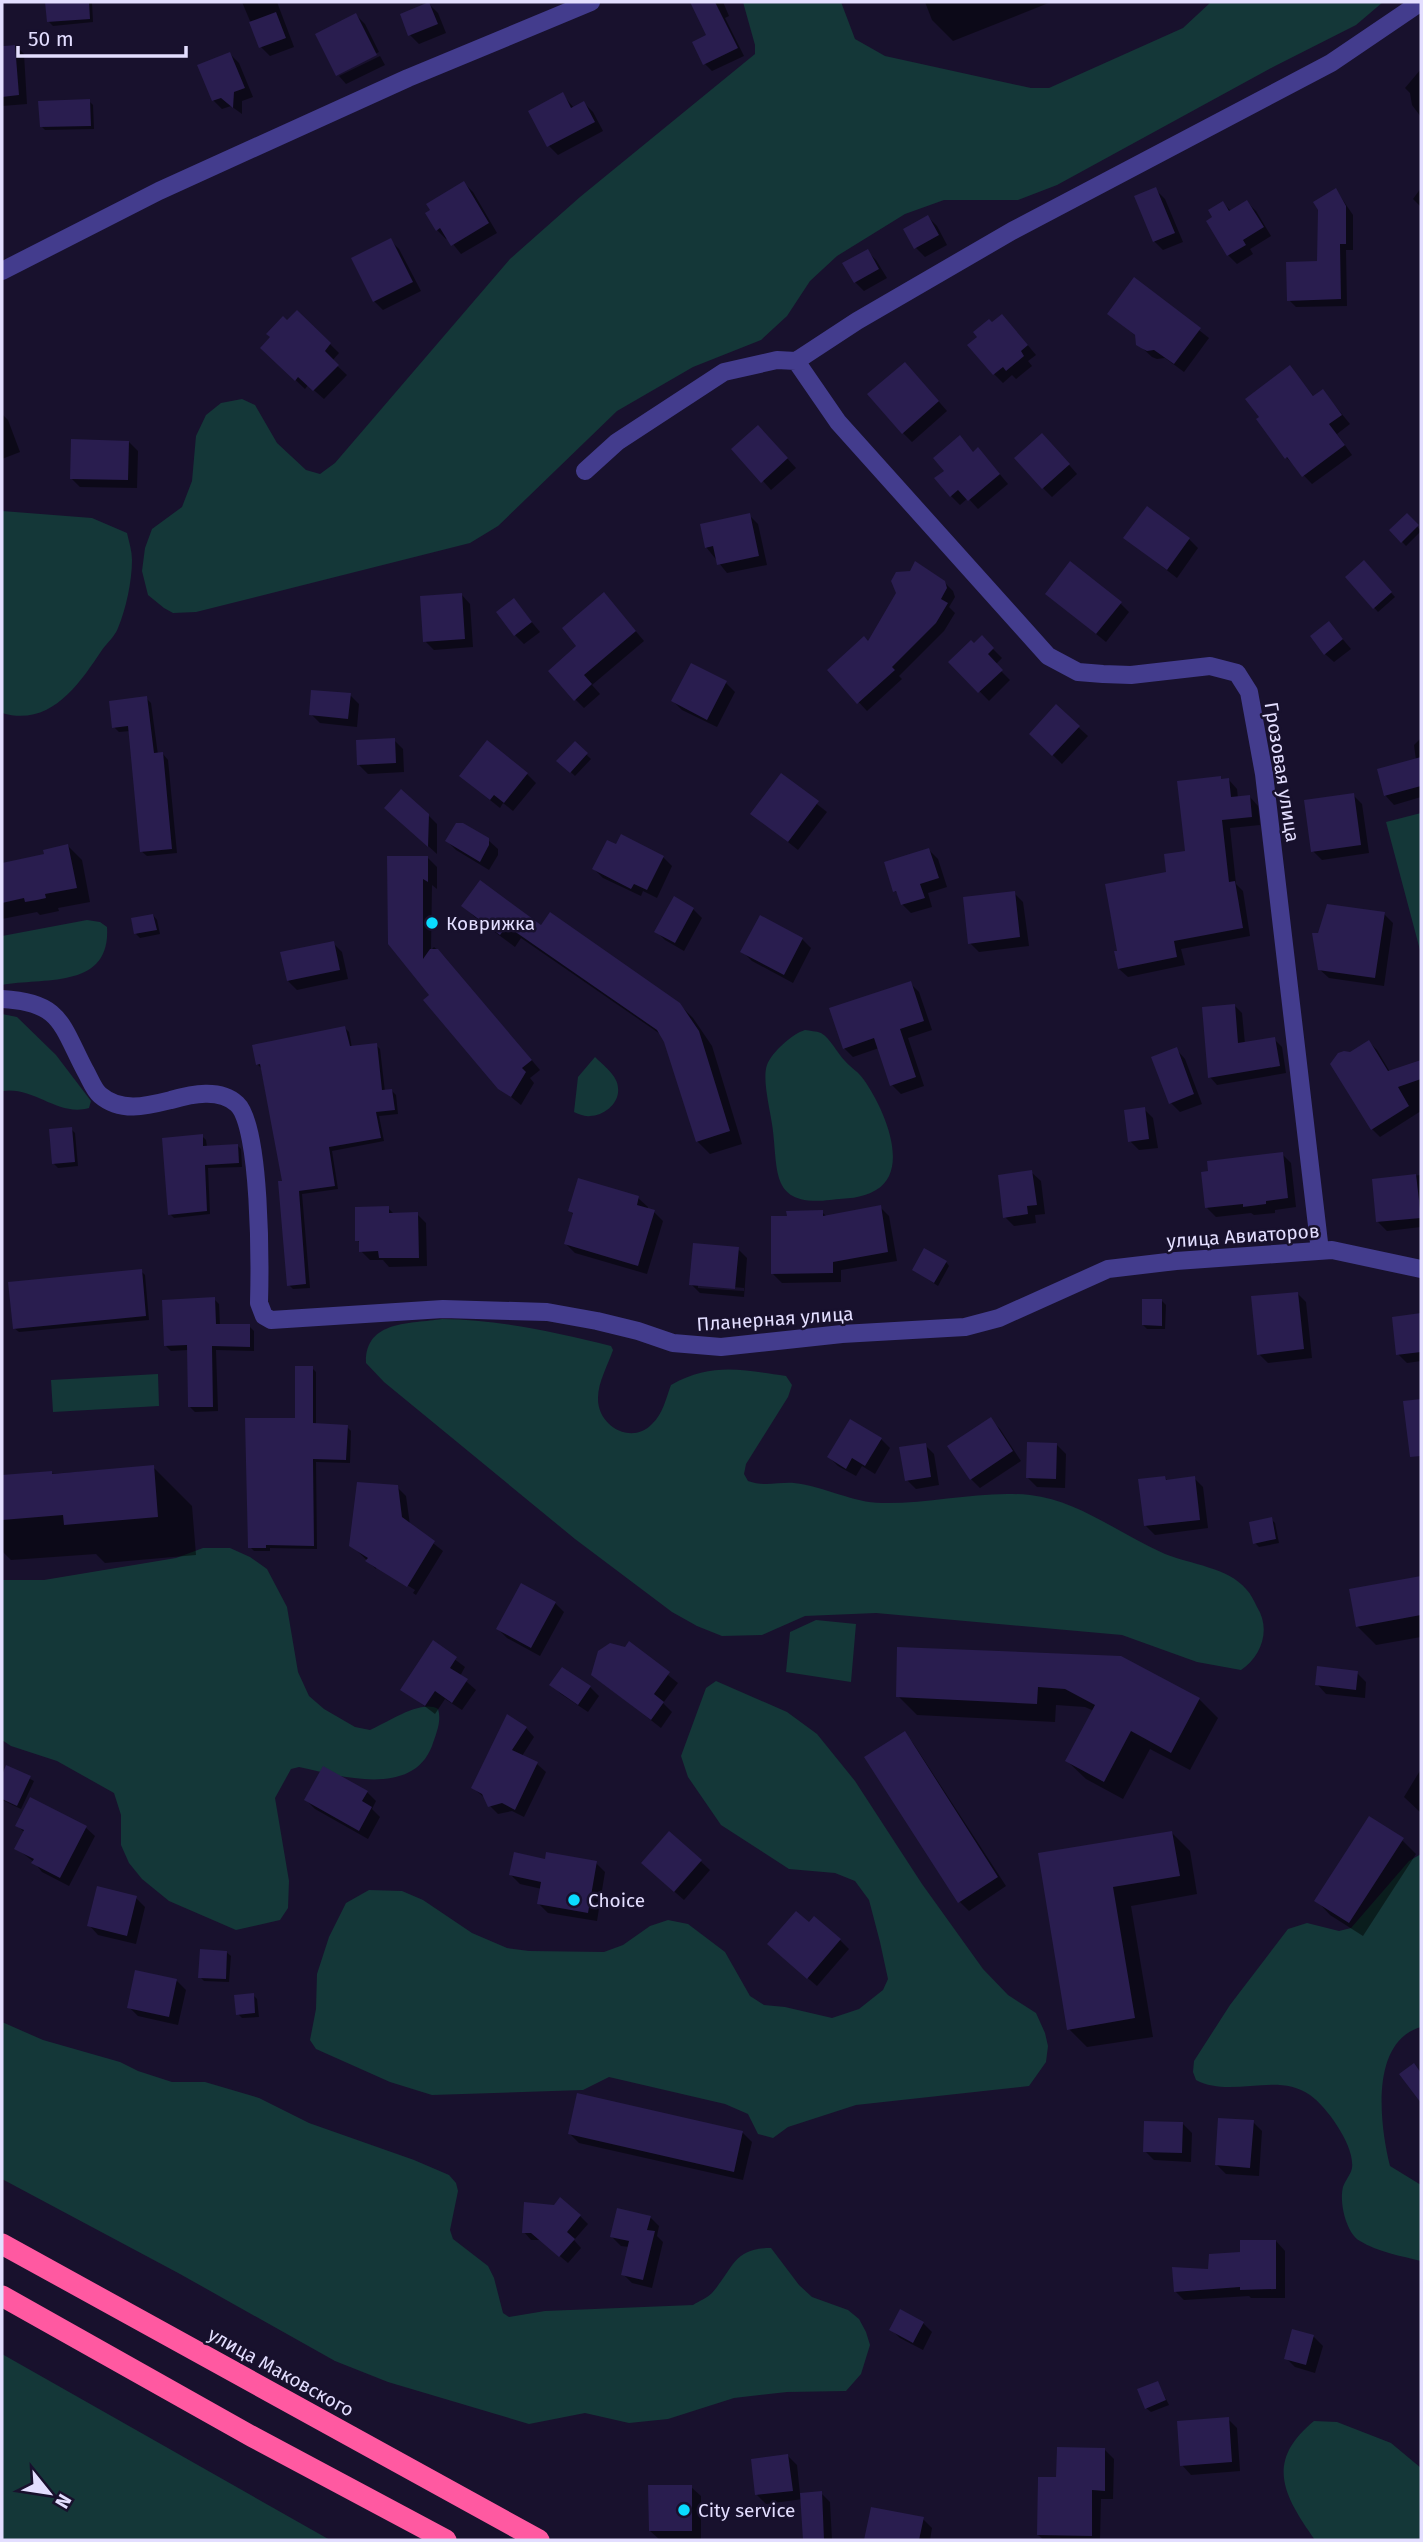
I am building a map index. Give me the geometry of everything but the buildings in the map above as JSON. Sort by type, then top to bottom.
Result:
[{"type":"highway","name":"улица Маковского","points":[[2,2244],[540,2540]]},
{"type":"highway","points":[[2,2296],[253,2437],[446,2540]]},
{"type":"street","points":[[2,271],[171,185],[408,78],[591,2]]},
{"type":"street","points":[[585,471],[617,442],[724,372],[777,360],[796,361],[857,321],[1012,230],[1331,63],[1421,2]]},
{"type":"street","name":"Грозовая улица","points":[[796,361],[838,422],[1048,656],[1078,672],[1131,675],[1210,666],[1237,673],[1241,678],[1249,692],[1264,775],[1320,1251]]},
{"type":"street","name":"Планерная улица","points":[[2,999],[26,1000],[52,1012],[98,1094],[117,1104],[145,1106],[181,1097],[216,1093],[227,1096],[239,1105],[248,1122],[257,1191],[258,1303],[264,1315],[271,1320],[443,1309],[547,1312],[597,1321],[692,1347],[721,1348],[842,1334],[965,1326],[999,1318],[1108,1269]]},
{"type":"street","name":"улица Авиаторов","points":[[1108,1269],[1176,1261],[1332,1250],[1421,1269]]},
{"type":"green space","points":[[743,2],[841,2],[855,39],[885,56],[1031,88],[1049,88],[1183,28],[1211,2],[1383,2],[1356,25],[1273,67],[1057,185],[1018,200],[944,200],[905,214],[837,256],[810,281],[787,316],[761,340],[693,367],[617,411],[498,526],[470,543],[196,612],[173,613],[148,595],[142,571],[145,548],[152,529],[182,507],[192,481],[196,436],[206,415],[221,403],[242,399],[255,405],[277,443],[306,470],[320,474],[335,463],[510,259],[580,197],[755,54]]},
{"type":"green space","points":[[2,511],[92,518],[127,533],[132,553],[128,595],[115,634],[83,677],[61,700],[48,709],[19,716],[2,713]]},
{"type":"green space","points":[[1421,813],[1421,950],[1420,950],[1386,822]]},
{"type":"green space","points":[[87,920],[100,922],[107,927],[105,947],[98,962],[87,971],[55,980],[2,985],[2,936]]},
{"type":"green space","points":[[2,1014],[17,1017],[56,1055],[91,1101],[89,1108],[67,1108],[25,1093],[2,1091]]},
{"type":"green space","points":[[805,1030],[819,1032],[831,1042],[860,1075],[885,1120],[893,1153],[892,1167],[887,1180],[865,1195],[810,1201],[786,1191],[780,1182],[766,1071],[778,1049],[794,1035]]},
{"type":"green space","points":[[595,1057],[616,1079],[618,1094],[606,1111],[586,1116],[574,1112],[578,1077]]},
{"type":"green space","points":[[442,1319],[527,1328],[611,1346],[613,1350],[598,1392],[599,1408],[609,1424],[625,1433],[644,1430],[652,1424],[662,1411],[671,1385],[686,1378],[714,1370],[786,1376],[792,1385],[788,1397],[746,1464],[744,1474],[748,1481],[760,1484],[794,1483],[882,1503],[1011,1494],[1048,1498],[1083,1511],[1165,1554],[1219,1571],[1239,1582],[1249,1593],[1261,1615],[1264,1633],[1259,1650],[1241,1670],[1197,1662],[1122,1635],[876,1613],[805,1616],[762,1635],[722,1636],[697,1626],[672,1612],[575,1539],[384,1382],[366,1363],[368,1349],[373,1339],[381,1332],[404,1324]]},
{"type":"green space","points":[[158,1374],[159,1406],[53,1412],[51,1380]]},
{"type":"green space","points":[[203,1548],[230,1548],[267,1569],[287,1607],[298,1672],[309,1696],[324,1709],[355,1727],[370,1730],[413,1709],[431,1707],[438,1709],[439,1714],[432,1746],[422,1762],[409,1772],[392,1778],[373,1779],[334,1775],[299,1767],[291,1769],[275,1798],[289,1881],[288,1908],[280,1920],[236,1930],[169,1901],[142,1879],[129,1863],[121,1845],[121,1815],[114,1793],[57,1761],[11,1746],[2,1740],[2,1580],[44,1580],[176,1558]]},
{"type":"green space","points":[[816,1620],[856,1624],[851,1682],[786,1672],[790,1632]]},
{"type":"green space","points":[[716,1681],[787,1712],[817,1734],[855,1781],[922,1884],[983,1969],[1008,1995],[1036,2013],[1048,2046],[1046,2062],[1029,2086],[856,2105],[788,2127],[773,2138],[758,2134],[748,2114],[725,2104],[609,2077],[583,2090],[432,2095],[390,2082],[316,2049],[310,2040],[316,2009],[317,1974],[329,1937],[346,1903],[369,1890],[402,1891],[423,1900],[472,1933],[507,1948],[529,1951],[604,1952],[623,1945],[650,1926],[668,1920],[688,1924],[725,1952],[750,1996],[764,2005],[832,2018],[859,2009],[883,1990],[888,1979],[880,1942],[869,1900],[855,1881],[835,1873],[789,1869],[721,1825],[688,1777],[681,1756],[706,1688]]},
{"type":"green space","points":[[1421,1854],[1421,2027],[1404,2036],[1393,2049],[1382,2087],[1382,2108],[1390,2166],[1421,2185],[1421,2261],[1374,2248],[1355,2237],[1345,2217],[1342,2201],[1343,2187],[1352,2168],[1349,2149],[1332,2118],[1310,2095],[1283,2085],[1210,2085],[1196,2080],[1193,2072],[1194,2061],[1230,2005],[1288,1929],[1307,1923],[1339,1931],[1351,1928],[1409,1861]]},
{"type":"green space","points":[[2,2022],[43,2040],[120,2062],[172,2082],[205,2082],[259,2098],[309,2123],[449,2175],[456,2183],[458,2191],[450,2230],[453,2239],[488,2266],[503,2313],[509,2317],[545,2311],[693,2305],[712,2293],[741,2256],[758,2249],[771,2248],[799,2285],[812,2297],[848,2310],[859,2319],[870,2345],[861,2374],[846,2391],[787,2392],[734,2398],[668,2419],[629,2423],[585,2413],[529,2424],[388,2382],[335,2361],[2,2179]]},
{"type":"green space","points":[[2,2354],[330,2540],[2,2540]]},
{"type":"green space","points":[[1314,2421],[1337,2422],[1391,2443],[1421,2468],[1421,2540],[1315,2540],[1295,2509],[1284,2479],[1284,2465],[1289,2451],[1298,2436]]},
{"type":"place","name":"Коврижка","points":[[432,923]]},
{"type":"place","name":"Choice","points":[[574,1900]]},
{"type":"place","name":"City service","points":[[684,2510]]}]
